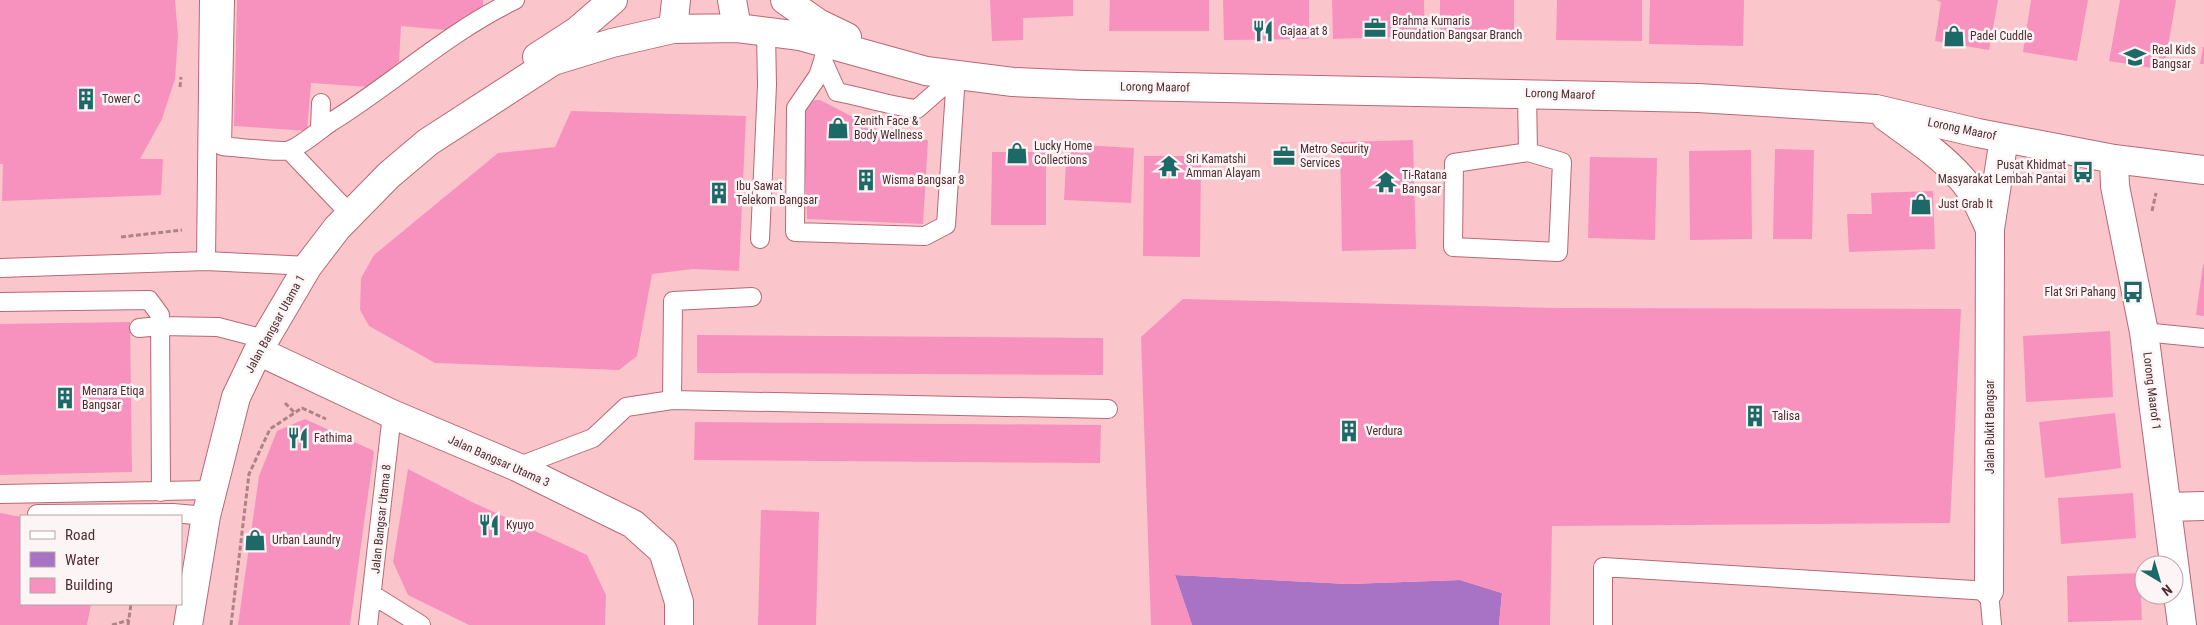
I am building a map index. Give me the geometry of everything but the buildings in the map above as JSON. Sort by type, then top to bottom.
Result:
[{"type":"street","name":"Jalan Bangsar Utama 1","points":[[492,102],[540,54],[576,31],[613,0]]},
{"type":"street","points":[[673,29],[676,0]]},
{"type":"street","points":[[732,0],[737,28]]},
{"type":"street","name":"Lorong Maarof","points":[[786,0],[818,23],[911,68]]},
{"type":"street","name":"Lorong Maarof","points":[[673,29],[737,28],[800,36],[825,53],[956,76],[1013,82],[1698,98],[1876,110],[2004,138],[2114,159],[2204,170]]},
{"type":"street","name":"Jalan Bangsar Utama 1","points":[[188,625],[209,503],[236,397],[261,345],[308,266],[337,228],[389,175],[428,142],[553,62],[612,43],[673,29]]},
{"type":"street","name":"Jalan Bukit Bangsar","points":[[1876,110],[1931,149],[1962,179],[1977,202],[1990,229]]},
{"type":"street","name":"Jalan Bukit Bangsar","points":[[1989,591],[1990,229],[2004,138]]},
{"type":"street","name":"Lorong Maarof 1","points":[[2114,159],[2115,186],[2144,332],[2182,625]]},
{"type":"street","name":"Jalan Bangsar Utama 3","points":[[261,345],[392,414],[517,467],[633,524],[664,551],[679,602],[678,625]]},
{"type":"street","points":[[2168,508],[2204,506]]},
{"type":"lane","points":[[206,261],[209,0]]},
{"type":"lane","points":[[225,0],[222,146],[267,142],[290,150],[350,214]]},
{"type":"lane","points":[[290,150],[452,37],[490,12],[515,0]]},
{"type":"lane","points":[[760,239],[767,85],[766,32]]},
{"type":"lane","points":[[825,53],[837,92],[891,106],[917,109],[956,76]]},
{"type":"lane","points":[[825,53],[818,76],[796,108],[795,232],[925,236],[946,225],[943,159],[956,76]]},
{"type":"lane","points":[[1526,93],[1528,152]]},
{"type":"lane","points":[[320,129],[321,103]]},
{"type":"lane","points":[[1528,152],[1562,162],[1558,252],[1453,247],[1454,164],[1528,152]]},
{"type":"lane","points":[[0,268],[206,261],[308,266]]},
{"type":"lane","points":[[672,400],[673,301],[752,297]]},
{"type":"lane","points":[[0,302],[149,300],[160,315],[161,492]]},
{"type":"lane","points":[[140,328],[160,326],[218,327],[261,345]]},
{"type":"lane","points":[[2144,332],[2204,338]]},
{"type":"lane","points":[[517,467],[593,438],[626,407],[672,400],[1108,409]]},
{"type":"lane","name":"Jalan Bangsar Utama 8","points":[[368,625],[373,595],[392,414]]},
{"type":"lane","points":[[0,494],[161,492],[209,503]]},
{"type":"lane","points":[[37,515],[173,514],[209,503]]},
{"type":"lane","points":[[1603,625],[1603,567],[1989,591]]},
{"type":"lane","name":"Jalan Bukit Bangsar","points":[[1989,591],[1992,625]]},
{"type":"lane","points":[[373,595],[421,625]]},
{"type":"path","points":[[285,403],[295,413]]},
{"type":"path","points":[[230,625],[249,474],[270,428],[302,408],[328,420]]},
{"type":"path","points":[[128,625],[131,605]]},
{"type":"path","points":[[112,625],[129,620]]},
{"type":"water","points":[[1175,575],[1348,584],[1460,580],[1502,593],[1499,625],[1192,625]]},
{"type":"place","name":"Brahma Kumaris Foundation Bangsar Branch","points":[[1375,28]]},
{"type":"place","name":"Gajaa at 8","points":[[1263,31]]},
{"type":"place","name":"Padel Cuddle","points":[[1954,36]]},
{"type":"place","name":"Real Kids Bangsar","points":[[2135,57]]},
{"type":"place","name":"Tower C","points":[[86,99]]},
{"type":"place","name":"Zenith Face & Body Wellness","points":[[838,128]]},
{"type":"place","name":"Lucky Home Collections","points":[[1017,153]]},
{"type":"place","name":"Metro Security Services","points":[[1284,156]]},
{"type":"place","name":"Sri Kamatshi Amman Alayam","points":[[1169,166]]},
{"type":"place","name":"Pusat Khidmat Masyarakat Lembah Pantai","points":[[2083,172]]},
{"type":"place","name":"Wisma Bangsar 8","points":[[866,180]]},
{"type":"place","name":"Ti-Ratana Bangsar","points":[[1386,182]]},
{"type":"place","name":"Ibu Sawat Telekom Bangsar","points":[[719,193]]},
{"type":"place","name":"Just Grab It","points":[[1921,204]]},
{"type":"place","name":"Flat Sri Pahang","points":[[2133,292]]},
{"type":"place","name":"Menara Etiqa Bangsar","points":[[65,398]]},
{"type":"place","name":"Talisa","points":[[1755,416]]},
{"type":"place","name":"Verdura","points":[[1349,431]]},
{"type":"place","name":"Fathima","points":[[298,438]]},
{"type":"place","name":"Kyuyo","points":[[489,525]]},
{"type":"place","name":"Urban Laundry","points":[[255,540]]}]
